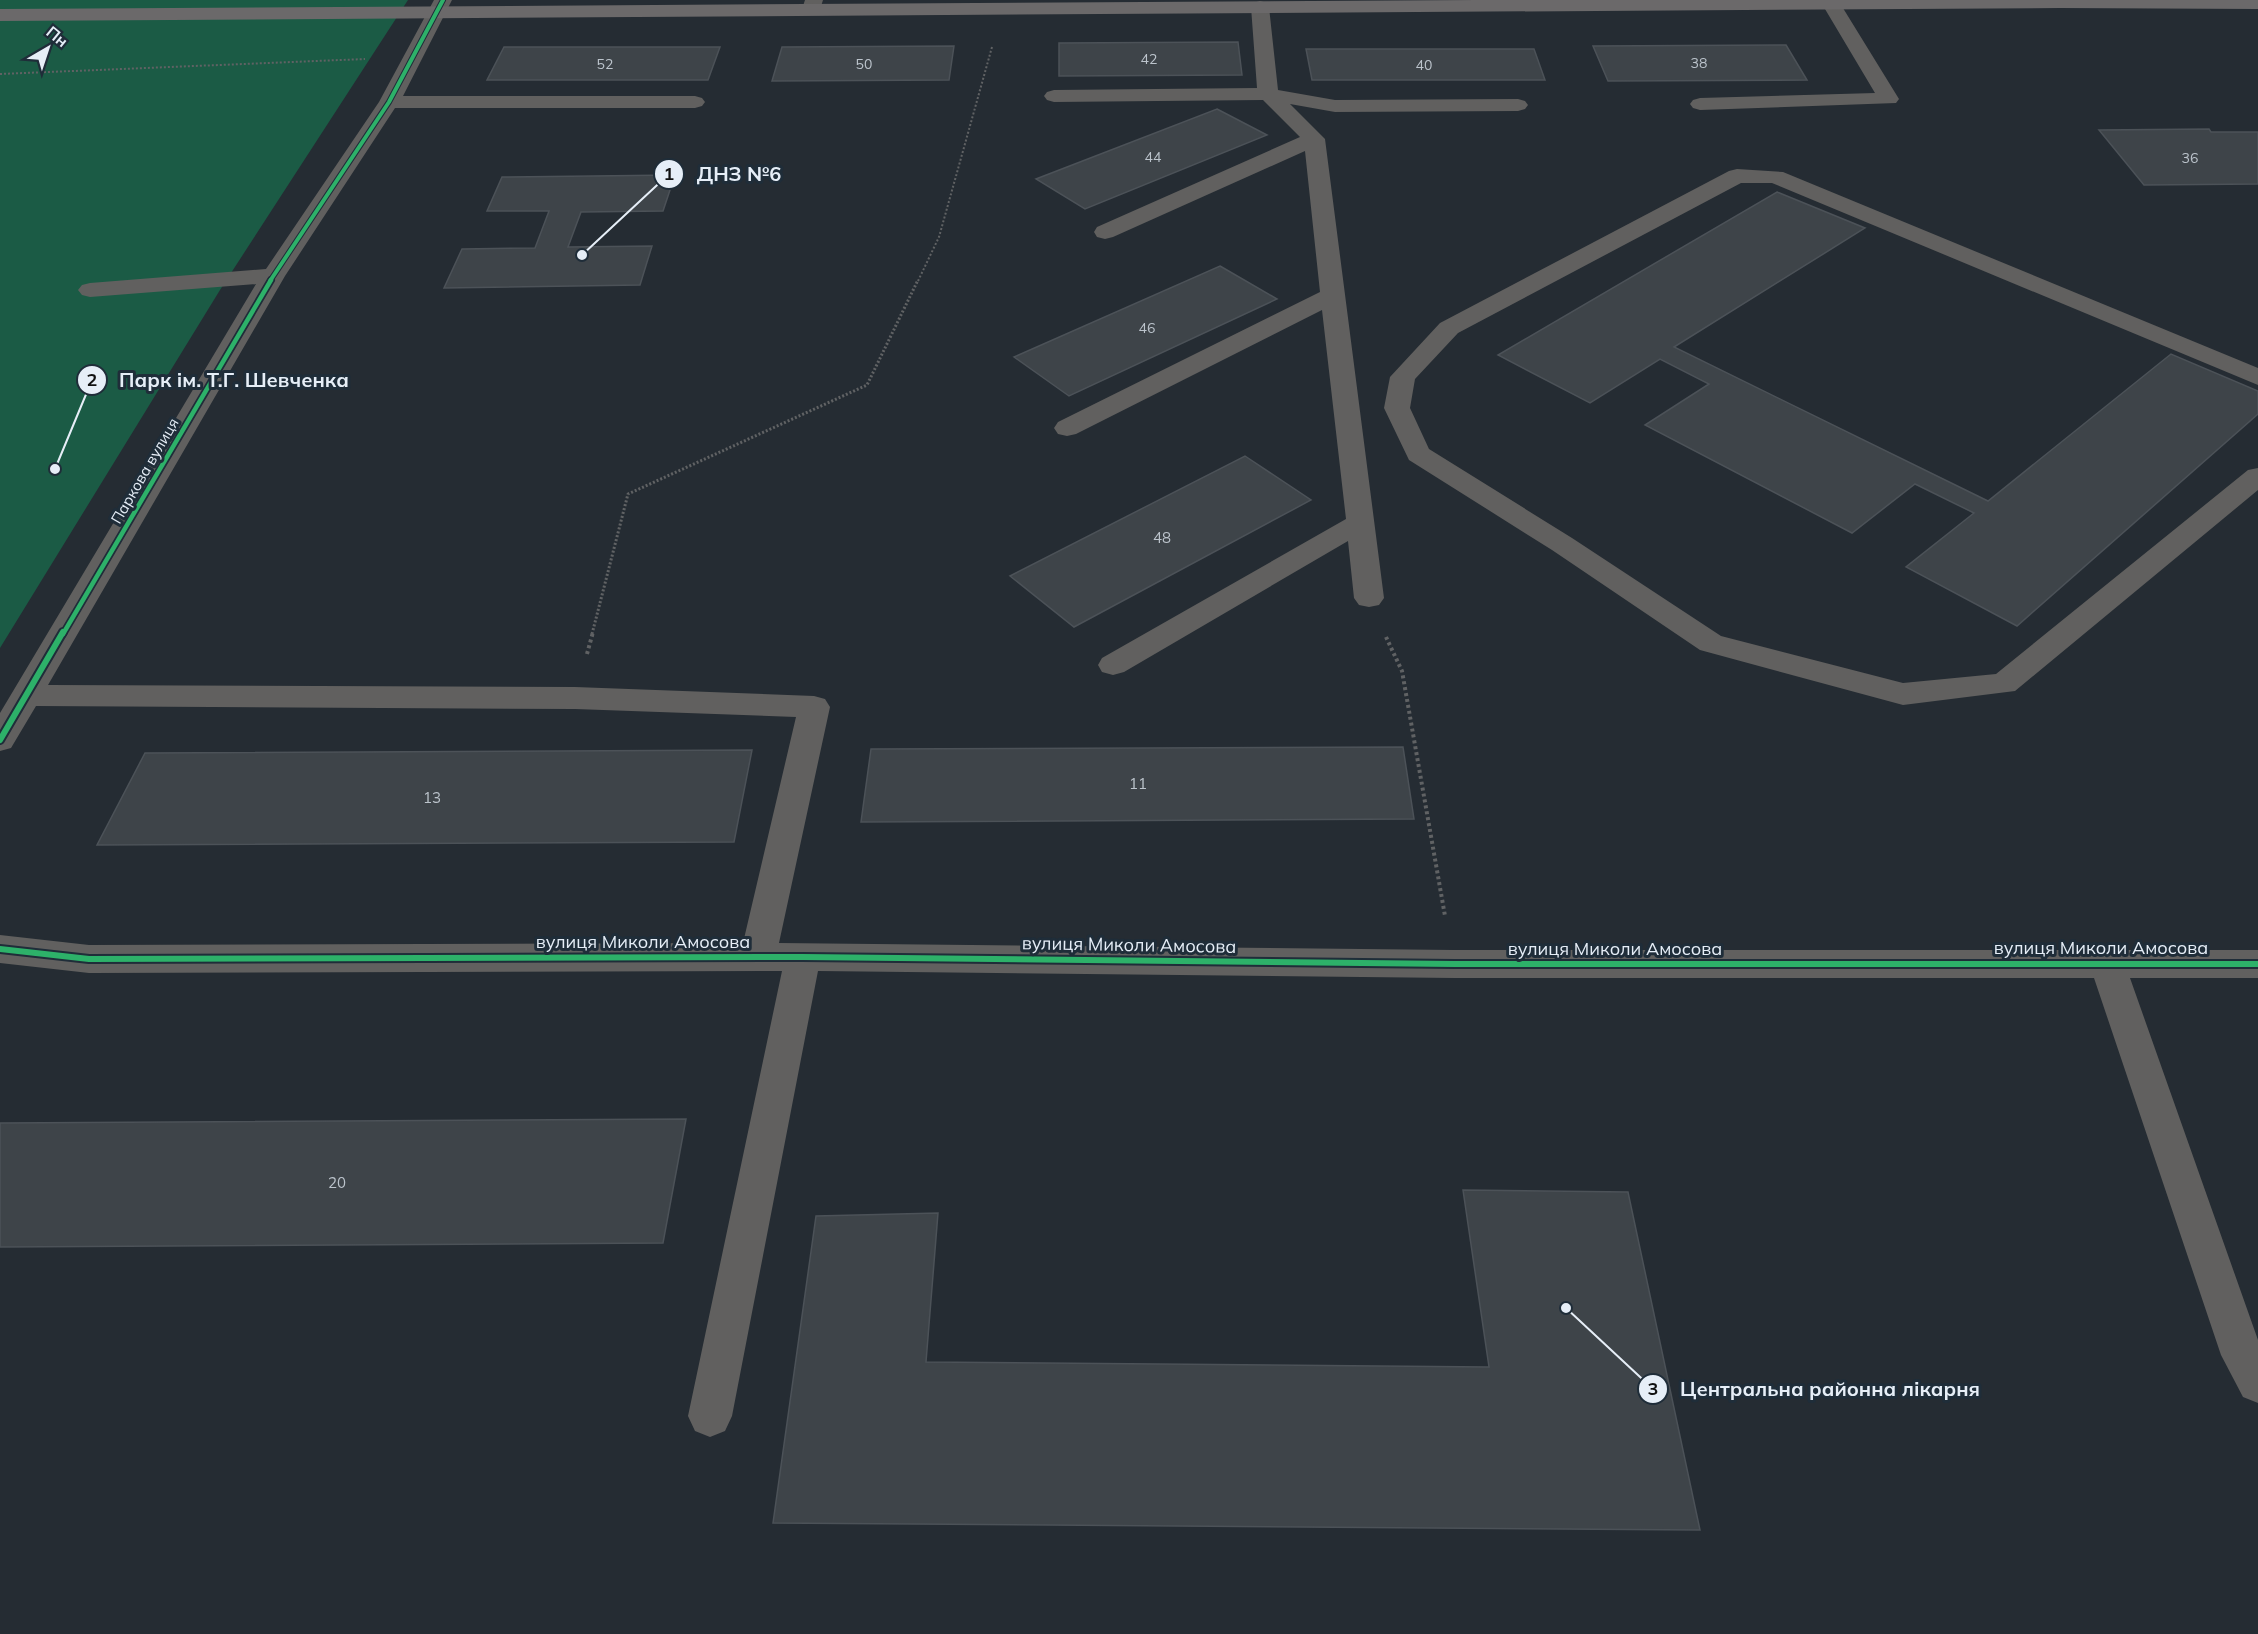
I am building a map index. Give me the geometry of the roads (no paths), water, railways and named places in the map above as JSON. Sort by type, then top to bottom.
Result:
[{"type":"main road","points":[[0,15],[439,6],[813,4],[1002,10],[1476,3],[1831,4],[2060,1],[2258,3]]},
{"type":"street","points":[[1700,104],[1889,99],[1831,4]]},
{"type":"street","name":"Паркова вулиця","points":[[0,740],[273,276],[389,102],[439,6]]},
{"type":"street","points":[[1260,7],[1268,94],[1314,139],[1369,598]]},
{"type":"street","points":[[1054,96],[1268,94],[1335,106],[1518,105]]},
{"type":"street","points":[[389,102],[695,102]]},
{"type":"street","points":[[1105,232],[1314,139]]},
{"type":"street","points":[[2258,377],[1776,177],[1737,176],[1449,328],[1403,377],[1397,408],[1418,454],[1562,544],[1711,643],[1903,694],[2004,684],[2079,620],[2258,476]]},
{"type":"street","points":[[90,290],[273,276]]},
{"type":"street","points":[[1067,428],[1333,295]]},
{"type":"street","points":[[1113,665],[1360,522]]},
{"type":"street","points":[[27,695],[575,698],[814,707],[758,957]]},
{"type":"street","name":"вулиця Миколи Амосова","points":[[0,949],[89,959],[803,957],[1454,964],[2258,964]]},
{"type":"street","points":[[710,1416],[803,957]]},
{"type":"street","points":[[2107,963],[2242,1355],[2258,1383]]},
{"type":"place","name":"ДНЗ №6","points":[[582,255]]},
{"type":"place","name":"Парк ім. Т.Г. Шевченка","points":[[55,469]]},
{"type":"place","name":"Центральна районна лікарня","points":[[1566,1308]]}]
